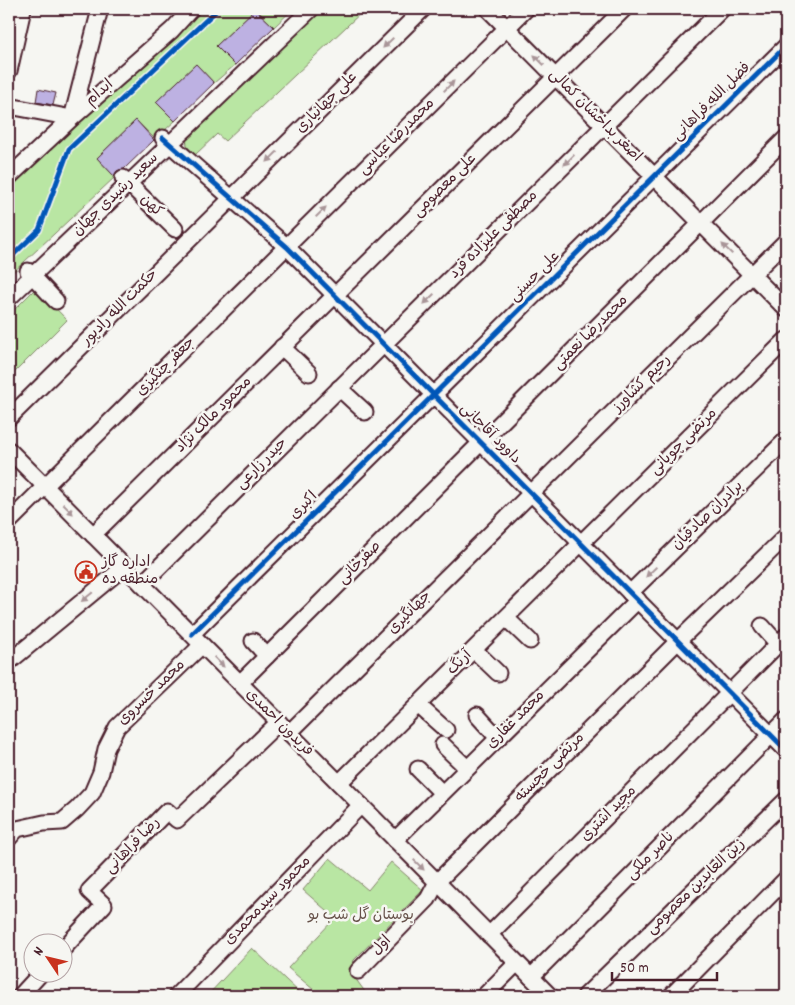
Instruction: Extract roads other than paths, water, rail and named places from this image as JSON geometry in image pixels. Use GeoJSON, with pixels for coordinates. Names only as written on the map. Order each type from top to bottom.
{"type":"FeatureCollection","features":[{"type":"Feature","properties":{"kind":"street"},"geometry":{"type":"LineString","coordinates":[[9,71],[23,9]]}},
{"type":"Feature","properties":{"kind":"street"},"geometry":{"type":"LineString","coordinates":[[9,106],[72,118],[100,9]]}},
{"type":"Feature","properties":{"kind":"street"},"geometry":{"type":"LineString","coordinates":[[172,30],[177,9]]}},
{"type":"Feature","properties":{"kind":"street","name":"ابدام"},"geometry":{"type":"LineString","coordinates":[[9,177],[72,118],[172,30],[191,9]]}},
{"type":"Feature","properties":{"kind":"street","name":"سعید رشیدی جهان"},"geometry":{"type":"LineString","coordinates":[[167,141],[298,9]]}},
{"type":"Feature","properties":{"kind":"street","name":"سعید رشیدی جهان"},"geometry":{"type":"LineString","coordinates":[[9,298],[30,273],[125,180],[311,9]]}},
{"type":"Feature","properties":{"kind":"street","name":"علی جهانیاری"},"geometry":{"type":"LineString","coordinates":[[231,198],[423,9]]}},
{"type":"Feature","properties":{"kind":"street","name":"اصغر بداخشان کمالی"},"geometry":{"type":"LineString","coordinates":[[488,9],[786,309]]}},
{"type":"Feature","properties":{"kind":"street","name":"محمدرضا عباسی"},"geometry":{"type":"LineString","coordinates":[[287,247],[526,9]]}},
{"type":"Feature","properties":{"kind":"street","name":"علی معصومی"},"geometry":{"type":"LineString","coordinates":[[335,295],[624,9]]}},
{"type":"Feature","properties":{"kind":"street","name":"مصطفی علیزاده فرد"},"geometry":{"type":"LineString","coordinates":[[383,344],[722,9]]}},
{"type":"Feature","properties":{"kind":"street","name":"فضل الله فراهانی"},"geometry":{"type":"LineString","coordinates":[[655,176],[786,46]]}},
{"type":"Feature","properties":{"kind":"street","name":"محمدرضا نعمتی"},"geometry":{"type":"LineString","coordinates":[[481,442],[786,138]]}},
{"type":"Feature","properties":{"kind":"street","name":"داوود آقاجانی"},"geometry":{"type":"LineString","coordinates":[[167,141],[287,247],[786,750]]}},
{"type":"Feature","properties":{"kind":"street","name":"علی حسنی"},"geometry":{"type":"LineString","coordinates":[[434,395],[655,176]]}},
{"type":"Feature","properties":{"kind":"street","name":"کهن"},"geometry":{"type":"LineString","coordinates":[[125,180],[175,229]]}},
{"type":"Feature","properties":{"kind":"street","name":"حکمت الله رادپور"},"geometry":{"type":"LineString","coordinates":[[9,418],[231,198]]}},
{"type":"Feature","properties":{"kind":"street","name":"رحیم کشاورز"},"geometry":{"type":"LineString","coordinates":[[531,493],[786,240]]}},
{"type":"Feature","properties":{"kind":"street","name":"جعفر چنگیزی"},"geometry":{"type":"LineString","coordinates":[[9,522],[287,247]]}},
{"type":"Feature","properties":{"kind":"street"},"geometry":{"type":"LineString","coordinates":[[30,273],[56,301]]}},
{"type":"Feature","properties":{"kind":"street","name":"سعید رشیدی جهان"},"geometry":{"type":"LineString","coordinates":[[9,288],[30,273]]}},
{"type":"Feature","properties":{"kind":"street","name":"محمود مالک نژاد"},"geometry":{"type":"LineString","coordinates":[[93,535],[335,295]]}},
{"type":"Feature","properties":{"kind":"street","name":"مرتضی چوپانی"},"geometry":{"type":"LineString","coordinates":[[581,543],[786,340]]}},
{"type":"Feature","properties":{"kind":"street","name":"حیدر زارعی"},"geometry":{"type":"LineString","coordinates":[[142,584],[383,344]]}},
{"type":"Feature","properties":{"kind":"street"},"geometry":{"type":"LineString","coordinates":[[282,347],[309,374]]}},
{"type":"Feature","properties":{"kind":"street"},"geometry":{"type":"LineString","coordinates":[[339,388],[365,412]]}},
{"type":"Feature","properties":{"kind":"street","name":"اکبری"},"geometry":{"type":"LineString","coordinates":[[197,640],[434,395]]}},
{"type":"Feature","properties":{"kind":"street","name":"برادران صادقیان"},"geometry":{"type":"LineString","coordinates":[[634,597],[786,440]]}},
{"type":"Feature","properties":{"kind":"street","name":"صفرخانی"},"geometry":{"type":"LineString","coordinates":[[240,683],[481,442]]}},
{"type":"Feature","properties":{"kind":"street","name":"فریدون احمدی"},"geometry":{"type":"LineString","coordinates":[[9,450],[550,996]]}},
{"type":"Feature","properties":{"kind":"street","name":"جهانگیری"},"geometry":{"type":"LineString","coordinates":[[284,728],[531,493]]}},
{"type":"Feature","properties":{"kind":"street","name":"مرتضی خجسته"},"geometry":{"type":"LineString","coordinates":[[428,899],[437,882],[786,536]]}},
{"type":"Feature","properties":{"kind":"street","name":"آرنگ"},"geometry":{"type":"LineString","coordinates":[[339,783],[581,543]]}},
{"type":"Feature","properties":{"kind":"street"},"geometry":{"type":"LineString","coordinates":[[10,659],[124,566]]}},
{"type":"Feature","properties":{"kind":"street","name":"محمد غفاری"},"geometry":{"type":"LineString","coordinates":[[395,840],[498,738],[634,597]]}},
{"type":"Feature","properties":{"kind":"street"},"geometry":{"type":"LineString","coordinates":[[506,618],[530,642]]}},
{"type":"Feature","properties":{"kind":"street"},"geometry":{"type":"LineString","coordinates":[[762,626],[782,640]]}},
{"type":"Feature","properties":{"kind":"street","name":"محمد خسروی"},"geometry":{"type":"LineString","coordinates":[[9,838],[17,829],[44,823],[62,822],[77,809],[92,793],[106,749],[117,726],[197,640]]}},
{"type":"Feature","properties":{"kind":"street","name":"مجید اشتری"},"geometry":{"type":"LineString","coordinates":[[489,934],[782,640]]}},
{"type":"Feature","properties":{"kind":"street"},"geometry":{"type":"LineString","coordinates":[[252,641],[267,656]]}},
{"type":"Feature","properties":{"kind":"street"},"geometry":{"type":"LineString","coordinates":[[474,650],[498,673]]}},
{"type":"Feature","properties":{"kind":"street"},"geometry":{"type":"LineString","coordinates":[[418,705],[467,768]]}},
{"type":"Feature","properties":{"kind":"street"},"geometry":{"type":"LineString","coordinates":[[476,715],[498,738]]}},
{"type":"Feature","properties":{"kind":"street","name":"ناصر ملکی"},"geometry":{"type":"LineString","coordinates":[[531,977],[786,720]]}},
{"type":"Feature","properties":{"kind":"street","name":"رضا فراهانی"},"geometry":{"type":"LineString","coordinates":[[72,939],[104,905],[89,891],[167,810],[177,820],[284,728]]}},
{"type":"Feature","properties":{"kind":"street"},"geometry":{"type":"LineString","coordinates":[[418,770],[442,793]]}},
{"type":"Feature","properties":{"kind":"street","name":"زین العابدین معصومی"},"geometry":{"type":"LineString","coordinates":[[585,996],[786,800]]}},
{"type":"Feature","properties":{"kind":"street","name":"محمود سیدمحمدی"},"geometry":{"type":"LineString","coordinates":[[176,996],[361,805]]}},
{"type":"Feature","properties":{"kind":"street"},"geometry":{"type":"LineString","coordinates":[[672,996],[786,879]]}},
{"type":"Feature","properties":{"kind":"street","name":"اول"},"geometry":{"type":"LineString","coordinates":[[358,971],[428,899]]}},
{"type":"Feature","properties":{"kind":"street"},"geometry":{"type":"LineString","coordinates":[[484,996],[517,963]]}},
{"type":"Feature","properties":{"kind":"street"},"geometry":{"type":"LineString","coordinates":[[20,996],[33,982]]}},
{"type":"Feature","properties":{"kind":"place","name":"اداره گاز منطقه ده"},"geometry":{"type":"Point","coordinates":[86,572]}},
{"type":"Feature","properties":{"kind":"park label","name":"بوستان گل شب بو"},"geometry":{"type":"Point","coordinates":[361,916]}}]}
